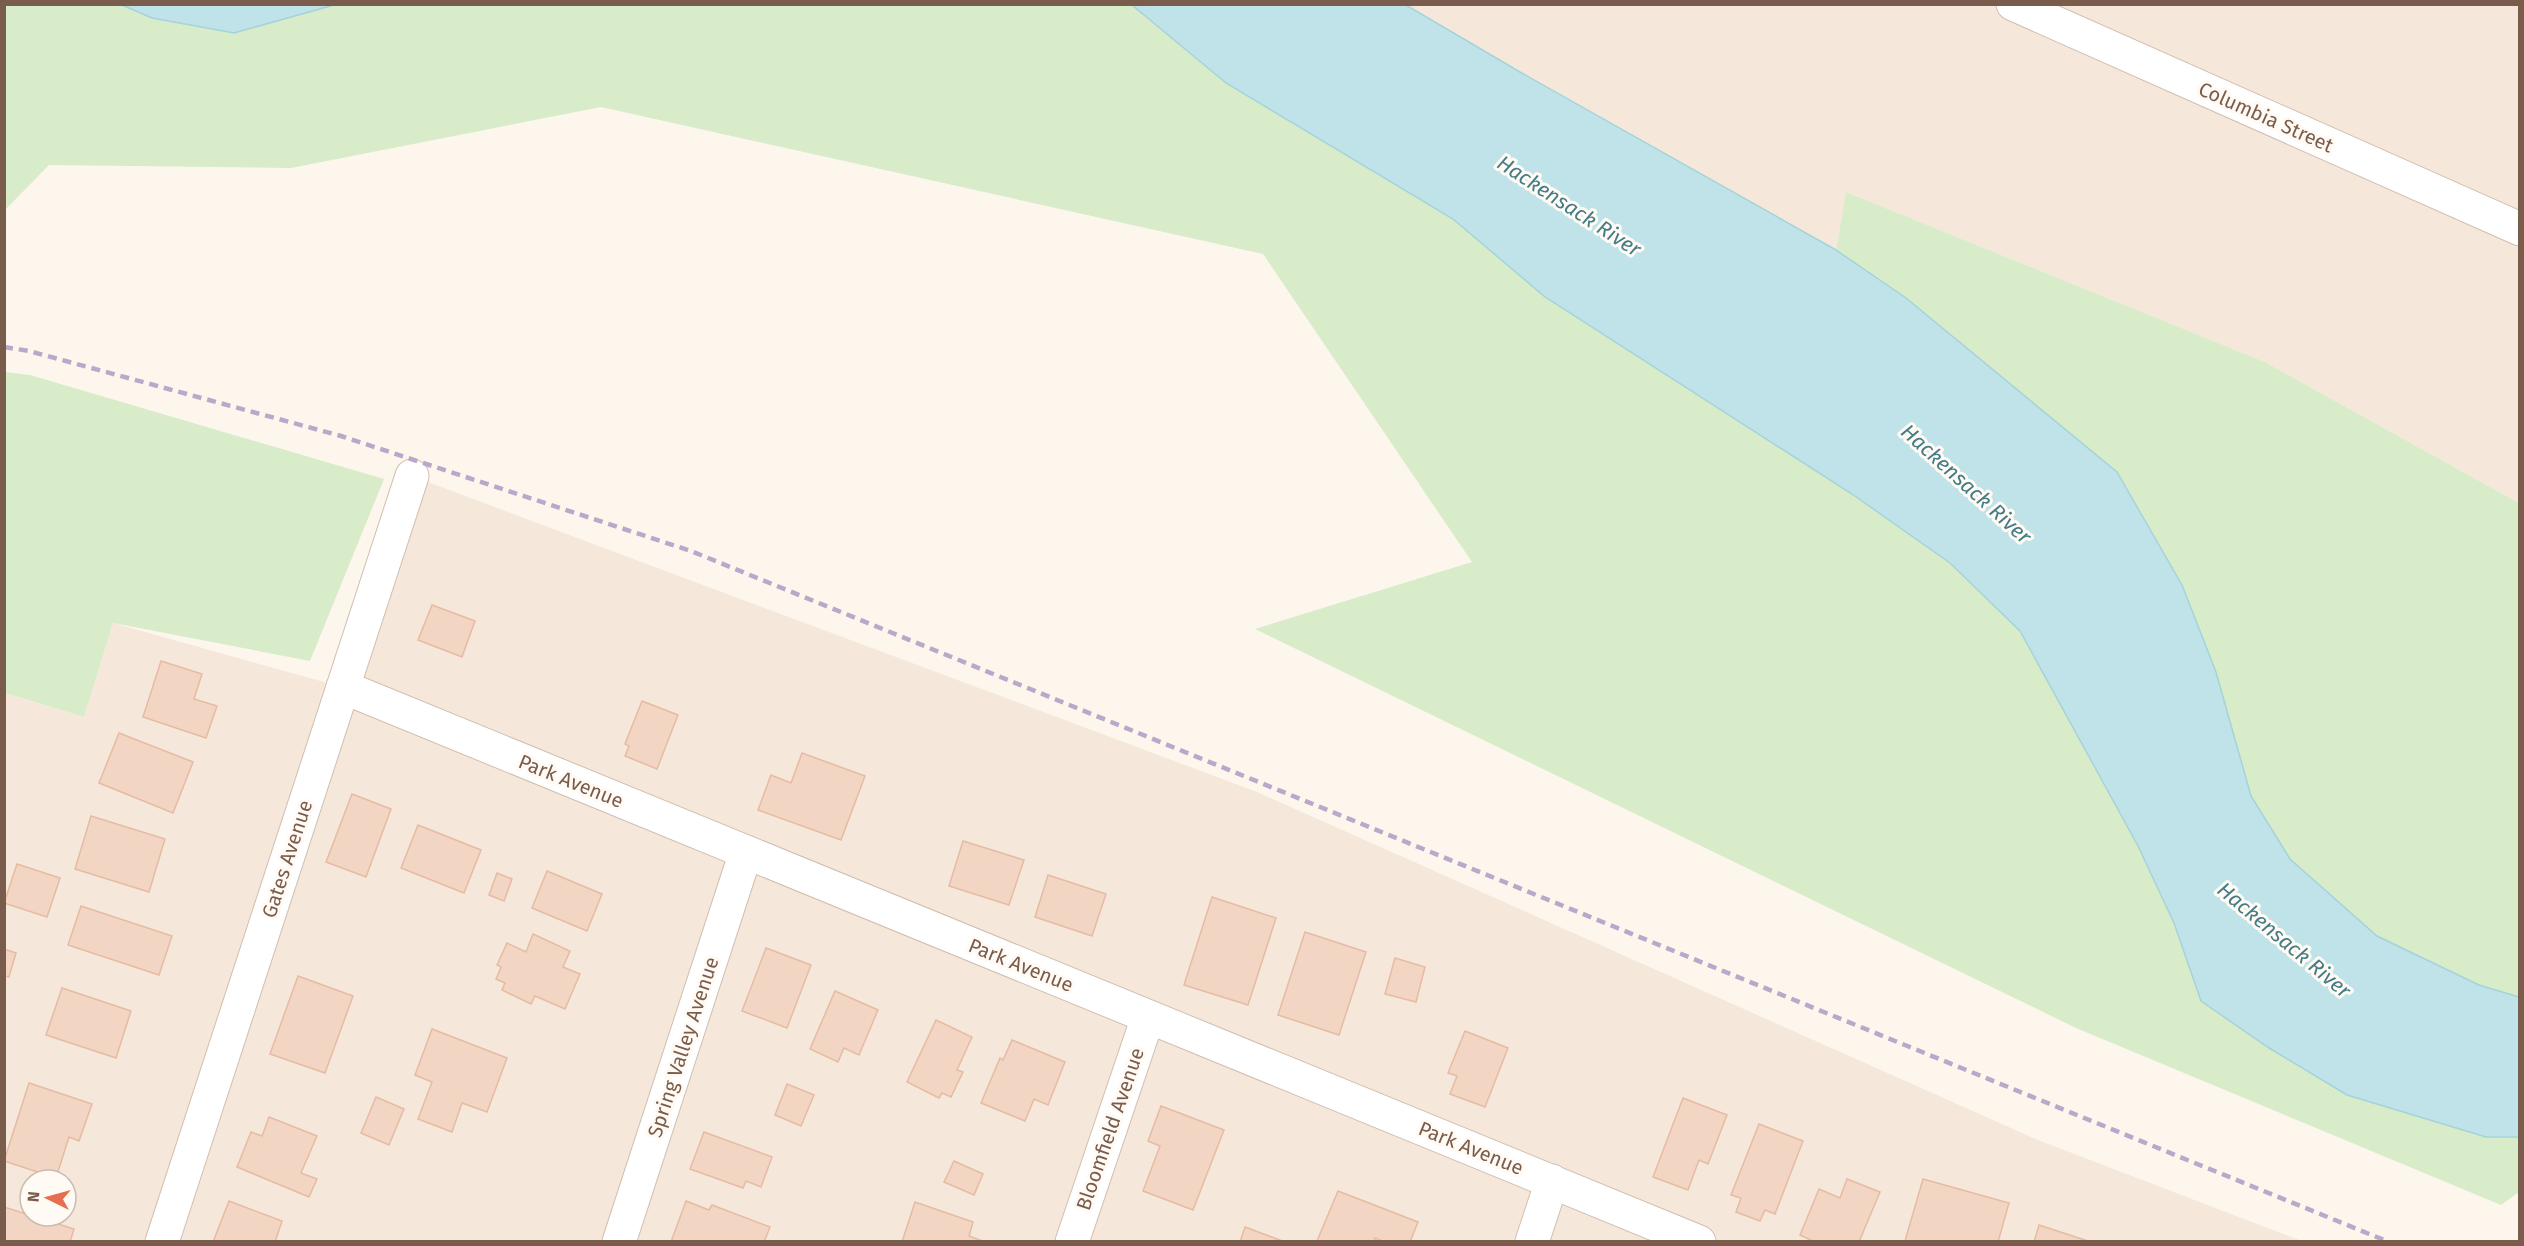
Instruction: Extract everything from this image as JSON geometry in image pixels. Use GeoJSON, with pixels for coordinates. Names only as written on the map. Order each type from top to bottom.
{"type":"FeatureCollection","features":[{"type":"Feature","properties":{"kind":"street","name":"Columbia Street"},"geometry":{"type":"LineString","coordinates":[[2013,4],[2520,228]]}},
{"type":"Feature","properties":{"kind":"street","name":"Gates Avenue"},"geometry":{"type":"LineString","coordinates":[[162,1242],[412,476]]}},
{"type":"Feature","properties":{"kind":"street","name":"Park Avenue"},"geometry":{"type":"LineString","coordinates":[[343,687],[1699,1242]]}},
{"type":"Feature","properties":{"kind":"street","name":"Spring Valley Avenue"},"geometry":{"type":"LineString","coordinates":[[620,1242],[746,852]]}},
{"type":"Feature","properties":{"kind":"street","name":"Bloomfield Avenue"},"geometry":{"type":"LineString","coordinates":[[1072,1242],[1148,1017]]}},
{"type":"Feature","properties":{"kind":"street"},"geometry":{"type":"LineString","coordinates":[[1532,1242],[1552,1181]]}},
{"type":"Feature","properties":{"kind":"shaded area"},"geometry":{"type":"Polygon","coordinates":[[[1406,5],[2519,5],[2519,503],[2265,362],[1846,192],[1836,250],[1406,5]]]}},
{"type":"Feature","properties":{"kind":"shaded area"},"geometry":{"type":"Polygon","coordinates":[[[412,476],[1257,792],[2038,1140],[2302,1241],[5,1241],[4,693],[84,717],[113,623],[342,687],[412,476]]]}},
{"type":"Feature","properties":{"kind":"green space"},"geometry":{"type":"Polygon","coordinates":[[[334,4],[1132,5],[1226,83],[1453,219],[1545,297],[1852,494],[1950,563],[2020,631],[2138,846],[2174,923],[2201,1001],[2269,1048],[2347,1095],[2486,1137],[2519,1137],[2519,1192],[2501,1205],[2076,1028],[1255,629],[1472,562],[1263,254],[601,107],[291,168],[49,165],[5,210],[5,5],[122,5],[152,18],[234,33],[334,4]]]}},
{"type":"Feature","properties":{"kind":"green space"},"geometry":{"type":"Polygon","coordinates":[[[1846,192],[2265,362],[2519,503],[2519,997],[2479,985],[2377,936],[2290,859],[2251,796],[2216,672],[2117,472],[1836,250],[1846,192]]]}},
{"type":"Feature","properties":{"kind":"green space"},"geometry":{"type":"Polygon","coordinates":[[[5,372],[30,375],[384,479],[310,661],[113,623],[84,717],[5,693],[5,372]]]}},
{"type":"Feature","properties":{"kind":"water"},"geometry":{"type":"Polygon","coordinates":[[[122,5],[334,5],[234,33],[152,18],[122,5]]]}},
{"type":"Feature","properties":{"kind":"water","name":"Hackensack River"},"geometry":{"type":"Polygon","coordinates":[[[1132,5],[1406,5],[1836,250],[1906,298],[2117,472],[2182,585],[2216,672],[2251,796],[2290,859],[2377,936],[2479,985],[2519,997],[2519,1137],[2486,1137],[2347,1095],[2269,1048],[2201,1001],[2174,923],[2138,846],[2020,631],[1950,563],[1852,494],[1545,297],[1453,219],[1226,83],[1132,5]]]}},
{"type":"Feature","properties":{"kind":"building"},"geometry":{"type":"Polygon","coordinates":[[[432,605],[475,621],[462,657],[418,640],[432,605]]]}},
{"type":"Feature","properties":{"kind":"building"},"geometry":{"type":"Polygon","coordinates":[[[161,661],[202,674],[194,699],[217,706],[206,738],[143,717],[161,661]]]}},
{"type":"Feature","properties":{"kind":"building"},"geometry":{"type":"Polygon","coordinates":[[[642,701],[678,715],[657,769],[625,756],[629,746],[625,744],[642,701]]]}},
{"type":"Feature","properties":{"kind":"building"},"geometry":{"type":"Polygon","coordinates":[[[119,733],[193,762],[173,813],[99,783],[119,733]]]}},
{"type":"Feature","properties":{"kind":"building"},"geometry":{"type":"Polygon","coordinates":[[[802,753],[865,776],[841,840],[758,810],[771,775],[791,783],[802,753]]]}},
{"type":"Feature","properties":{"kind":"building"},"geometry":{"type":"Polygon","coordinates":[[[352,794],[391,809],[366,877],[326,862],[352,794]]]}},
{"type":"Feature","properties":{"kind":"building"},"geometry":{"type":"Polygon","coordinates":[[[91,816],[165,839],[149,892],[75,869],[91,816]]]}},
{"type":"Feature","properties":{"kind":"building"},"geometry":{"type":"Polygon","coordinates":[[[418,825],[481,850],[464,893],[401,868],[418,825]]]}},
{"type":"Feature","properties":{"kind":"building"},"geometry":{"type":"Polygon","coordinates":[[[963,841],[1024,860],[1009,905],[949,886],[963,841]]]}},
{"type":"Feature","properties":{"kind":"building"},"geometry":{"type":"Polygon","coordinates":[[[17,864],[60,878],[47,917],[4,903],[17,864]]]}},
{"type":"Feature","properties":{"kind":"building"},"geometry":{"type":"Polygon","coordinates":[[[547,871],[602,894],[587,931],[532,908],[547,871]]]}},
{"type":"Feature","properties":{"kind":"building"},"geometry":{"type":"Polygon","coordinates":[[[497,873],[512,879],[504,901],[489,895],[497,873]]]}},
{"type":"Feature","properties":{"kind":"building"},"geometry":{"type":"Polygon","coordinates":[[[1048,875],[1106,894],[1092,936],[1035,917],[1048,875]]]}},
{"type":"Feature","properties":{"kind":"building"},"geometry":{"type":"Polygon","coordinates":[[[1212,897],[1276,918],[1248,1005],[1184,985],[1212,897]]]}},
{"type":"Feature","properties":{"kind":"building"},"geometry":{"type":"Polygon","coordinates":[[[81,906],[172,936],[159,975],[68,945],[81,906]]]}},
{"type":"Feature","properties":{"kind":"building"},"geometry":{"type":"Polygon","coordinates":[[[1305,932],[1366,952],[1339,1035],[1278,1015],[1305,932]]]}},
{"type":"Feature","properties":{"kind":"building"},"geometry":{"type":"Polygon","coordinates":[[[533,934],[570,951],[563,967],[580,974],[565,1009],[535,996],[531,1004],[502,990],[505,983],[496,979],[501,967],[497,965],[507,943],[526,952],[533,934]]]}},
{"type":"Feature","properties":{"kind":"building"},"geometry":{"type":"Polygon","coordinates":[[[766,948],[811,965],[787,1028],[742,1011],[766,948]]]}},
{"type":"Feature","properties":{"kind":"building"},"geometry":{"type":"Polygon","coordinates":[[[4,949],[16,953],[9,977],[4,976],[4,949]]]}},
{"type":"Feature","properties":{"kind":"building"},"geometry":{"type":"Polygon","coordinates":[[[1395,958],[1425,967],[1416,1002],[1385,994],[1395,958]]]}},
{"type":"Feature","properties":{"kind":"building"},"geometry":{"type":"Polygon","coordinates":[[[298,976],[353,996],[325,1073],[270,1054],[298,976]]]}},
{"type":"Feature","properties":{"kind":"building"},"geometry":{"type":"Polygon","coordinates":[[[62,988],[131,1011],[116,1058],[46,1035],[62,988]]]}},
{"type":"Feature","properties":{"kind":"building"},"geometry":{"type":"Polygon","coordinates":[[[835,991],[878,1010],[859,1055],[844,1048],[838,1062],[810,1049],[835,991]]]}},
{"type":"Feature","properties":{"kind":"building"},"geometry":{"type":"Polygon","coordinates":[[[936,1020],[972,1037],[957,1070],[963,1072],[951,1097],[942,1093],[939,1098],[907,1082],[936,1020]]]}},
{"type":"Feature","properties":{"kind":"building"},"geometry":{"type":"Polygon","coordinates":[[[432,1029],[507,1058],[487,1112],[462,1103],[452,1132],[418,1119],[432,1082],[415,1075],[432,1029]]]}},
{"type":"Feature","properties":{"kind":"building"},"geometry":{"type":"Polygon","coordinates":[[[1465,1031],[1508,1048],[1485,1107],[1450,1094],[1457,1076],[1448,1073],[1465,1031]]]}},
{"type":"Feature","properties":{"kind":"building"},"geometry":{"type":"Polygon","coordinates":[[[1012,1040],[1065,1062],[1048,1105],[1034,1099],[1025,1121],[981,1103],[1000,1058],[1003,1060],[1012,1040]]]}},
{"type":"Feature","properties":{"kind":"building"},"geometry":{"type":"Polygon","coordinates":[[[29,1083],[92,1104],[79,1141],[69,1137],[59,1168],[25,1168],[4,1161],[29,1083]]]}},
{"type":"Feature","properties":{"kind":"building"},"geometry":{"type":"Polygon","coordinates":[[[787,1084],[814,1095],[801,1126],[775,1115],[787,1084]]]}},
{"type":"Feature","properties":{"kind":"building"},"geometry":{"type":"Polygon","coordinates":[[[376,1097],[404,1109],[389,1145],[361,1133],[376,1097]]]}},
{"type":"Feature","properties":{"kind":"building"},"geometry":{"type":"Polygon","coordinates":[[[1683,1098],[1727,1115],[1708,1164],[1699,1160],[1688,1190],[1653,1177],[1683,1098]]]}},
{"type":"Feature","properties":{"kind":"building"},"geometry":{"type":"Polygon","coordinates":[[[1161,1106],[1224,1130],[1193,1210],[1143,1191],[1160,1146],[1148,1141],[1161,1106]]]}},
{"type":"Feature","properties":{"kind":"building"},"geometry":{"type":"Polygon","coordinates":[[[269,1117],[317,1136],[301,1173],[317,1179],[309,1197],[237,1167],[251,1132],[262,1136],[269,1117]]]}},
{"type":"Feature","properties":{"kind":"building"},"geometry":{"type":"Polygon","coordinates":[[[1759,1124],[1803,1141],[1775,1214],[1765,1210],[1760,1221],[1736,1212],[1741,1198],[1731,1195],[1759,1124]]]}},
{"type":"Feature","properties":{"kind":"building"},"geometry":{"type":"Polygon","coordinates":[[[704,1132],[772,1157],[761,1187],[746,1181],[743,1188],[690,1169],[704,1132]]]}},
{"type":"Feature","properties":{"kind":"building"},"geometry":{"type":"Polygon","coordinates":[[[954,1161],[983,1174],[974,1195],[944,1182],[954,1161]]]}},
{"type":"Feature","properties":{"kind":"building"},"geometry":{"type":"Polygon","coordinates":[[[1847,1179],[1880,1192],[1859,1242],[1815,1242],[1800,1235],[1819,1189],[1840,1198],[1847,1179]]]}},
{"type":"Feature","properties":{"kind":"building"},"geometry":{"type":"Polygon","coordinates":[[[1923,1179],[2009,1203],[1998,1242],[1905,1241],[1923,1179]]]}},
{"type":"Feature","properties":{"kind":"building"},"geometry":{"type":"Polygon","coordinates":[[[1338,1191],[1418,1222],[1410,1242],[1385,1242],[1375,1238],[1374,1242],[1317,1241],[1338,1191]]]}},
{"type":"Feature","properties":{"kind":"building"},"geometry":{"type":"Polygon","coordinates":[[[229,1201],[282,1221],[275,1242],[213,1242],[229,1201]]]}},
{"type":"Feature","properties":{"kind":"building"},"geometry":{"type":"Polygon","coordinates":[[[686,1201],[709,1210],[712,1205],[770,1227],[764,1242],[671,1242],[686,1201]]]}},
{"type":"Feature","properties":{"kind":"building"},"geometry":{"type":"Polygon","coordinates":[[[915,1202],[973,1222],[969,1236],[985,1242],[902,1242],[915,1202]]]}},
{"type":"Feature","properties":{"kind":"building"},"geometry":{"type":"Polygon","coordinates":[[[4,1207],[18,1211],[18,1228],[74,1229],[70,1242],[4,1242],[4,1207]]]}},
{"type":"Feature","properties":{"kind":"building"},"geometry":{"type":"Polygon","coordinates":[[[2039,1225],[2091,1242],[2034,1242],[2039,1225]]]}},
{"type":"Feature","properties":{"kind":"building"},"geometry":{"type":"Polygon","coordinates":[[[1245,1227],[1285,1242],[1240,1242],[1245,1227]]]}},
{"type":"Feature","properties":{"kind":"railway"},"geometry":{"type":"LineString","coordinates":[[4,347],[29,351],[341,436],[691,551],[2389,1242]]}}]}
